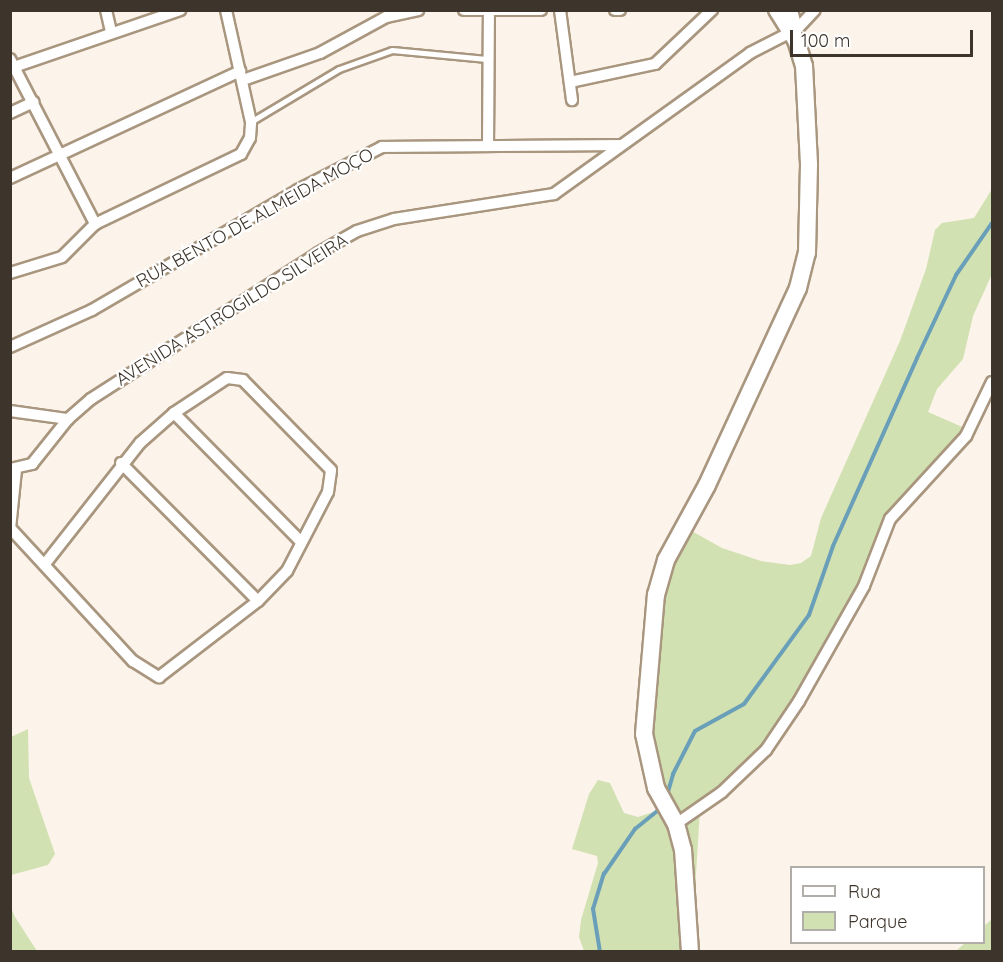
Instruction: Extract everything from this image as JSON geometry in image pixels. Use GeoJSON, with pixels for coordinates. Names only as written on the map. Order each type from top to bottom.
{"type":"FeatureCollection","features":[{"type":"Feature","properties":{"kind":"street"},"geometry":{"type":"LineString","coordinates":[[106,10],[111,32]]}},
{"type":"Feature","properties":{"kind":"street"},"geometry":{"type":"LineString","coordinates":[[95,224],[34,102],[12,65],[180,10]]}},
{"type":"Feature","properties":{"kind":"street"},"geometry":{"type":"LineString","coordinates":[[10,273],[62,257],[95,224],[241,154],[250,138],[250,122],[242,76],[226,10]]}},
{"type":"Feature","properties":{"kind":"street"},"geometry":{"type":"LineString","coordinates":[[10,178],[60,154],[242,76],[320,53],[386,17],[418,10]]}},
{"type":"Feature","properties":{"kind":"street"},"geometry":{"type":"LineString","coordinates":[[464,10],[541,10]]}},
{"type":"Feature","properties":{"kind":"street"},"geometry":{"type":"LineString","coordinates":[[560,10],[572,100]]}},
{"type":"Feature","properties":{"kind":"street"},"geometry":{"type":"LineString","coordinates":[[570,82],[655,64],[712,10]]}},
{"type":"Feature","properties":{"kind":"street"},"geometry":{"type":"LineString","coordinates":[[777,10],[794,30]]}},
{"type":"Feature","properties":{"kind":"street"},"geometry":{"type":"LineString","coordinates":[[690,951],[685,862],[676,824],[656,788],[644,734],[656,595],[661,572],[707,485],[803,271],[810,217],[807,114],[804,66],[794,30],[792,10]]}},
{"type":"Feature","properties":{"kind":"street","name":"AVENIDA ASTROGILDO SILVEIRA"},"geometry":{"type":"LineString","coordinates":[[13,470],[32,464],[68,419],[150,359],[357,231],[394,219],[549,197],[750,53],[794,30],[815,10]]}},
{"type":"Feature","properties":{"kind":"street"},"geometry":{"type":"LineString","coordinates":[[488,146],[489,11]]}},
{"type":"Feature","properties":{"kind":"street"},"geometry":{"type":"LineString","coordinates":[[10,113],[34,102]]}},
{"type":"Feature","properties":{"kind":"street","name":"RUA BENTO DE ALMEIDA MOÇO"},"geometry":{"type":"LineString","coordinates":[[10,347],[92,310],[366,154],[400,145],[620,145]]}},
{"type":"Feature","properties":{"kind":"street"},"geometry":{"type":"LineString","coordinates":[[13,470],[11,529],[44,565],[133,662],[153,676],[165,675],[258,601],[287,572],[328,492],[331,470],[243,380],[232,377],[220,382],[174,413],[121,463],[44,565]]}},
{"type":"Feature","properties":{"kind":"street"},"geometry":{"type":"LineString","coordinates":[[676,824],[722,792],[766,750],[799,700],[864,586],[890,519],[966,436],[993,382]]}},
{"type":"Feature","properties":{"kind":"street"},"geometry":{"type":"LineString","coordinates":[[10,411],[68,419]]}},
{"type":"Feature","properties":{"kind":"street"},"geometry":{"type":"LineString","coordinates":[[174,413],[301,542]]}},
{"type":"Feature","properties":{"kind":"street"},"geometry":{"type":"LineString","coordinates":[[121,463],[258,601]]}},
{"type":"Feature","properties":{"kind":"lane"},"geometry":{"type":"LineString","coordinates":[[250,122],[339,69],[392,50],[488,59]]}},
{"type":"Feature","properties":{"kind":"green space"},"geometry":{"type":"Polygon","coordinates":[[[992,189],[992,274],[973,316],[963,359],[937,389],[928,412],[976,433],[886,527],[856,592],[795,705],[742,775],[700,809],[694,907],[699,951],[584,951],[579,937],[581,920],[598,863],[597,856],[572,849],[589,794],[598,780],[610,783],[624,813],[638,817],[666,808],[648,769],[658,592],[688,529],[722,548],[761,561],[790,565],[801,563],[811,556],[821,518],[900,341],[926,269],[935,230],[942,223],[974,218],[992,189]]]}},
{"type":"Feature","properties":{"kind":"green space"},"geometry":{"type":"Polygon","coordinates":[[[28,729],[29,778],[55,854],[48,865],[11,875],[11,737],[28,729]]]}},
{"type":"Feature","properties":{"kind":"green space"},"geometry":{"type":"Polygon","coordinates":[[[10,906],[15,917],[37,951],[11,951],[10,906]]]}},
{"type":"Feature","properties":{"kind":"green space"},"geometry":{"type":"Polygon","coordinates":[[[992,919],[992,951],[956,951],[964,944],[985,944],[985,925],[992,919]]]}},
{"type":"Feature","properties":{"kind":"waterway"},"geometry":{"type":"LineString","coordinates":[[668,792],[673,774],[695,731],[744,704],[809,615],[833,546],[917,358],[956,275],[992,223]]}},
{"type":"Feature","properties":{"kind":"waterway"},"geometry":{"type":"LineString","coordinates":[[600,952],[593,909],[604,874],[635,829],[661,808]]}}]}
